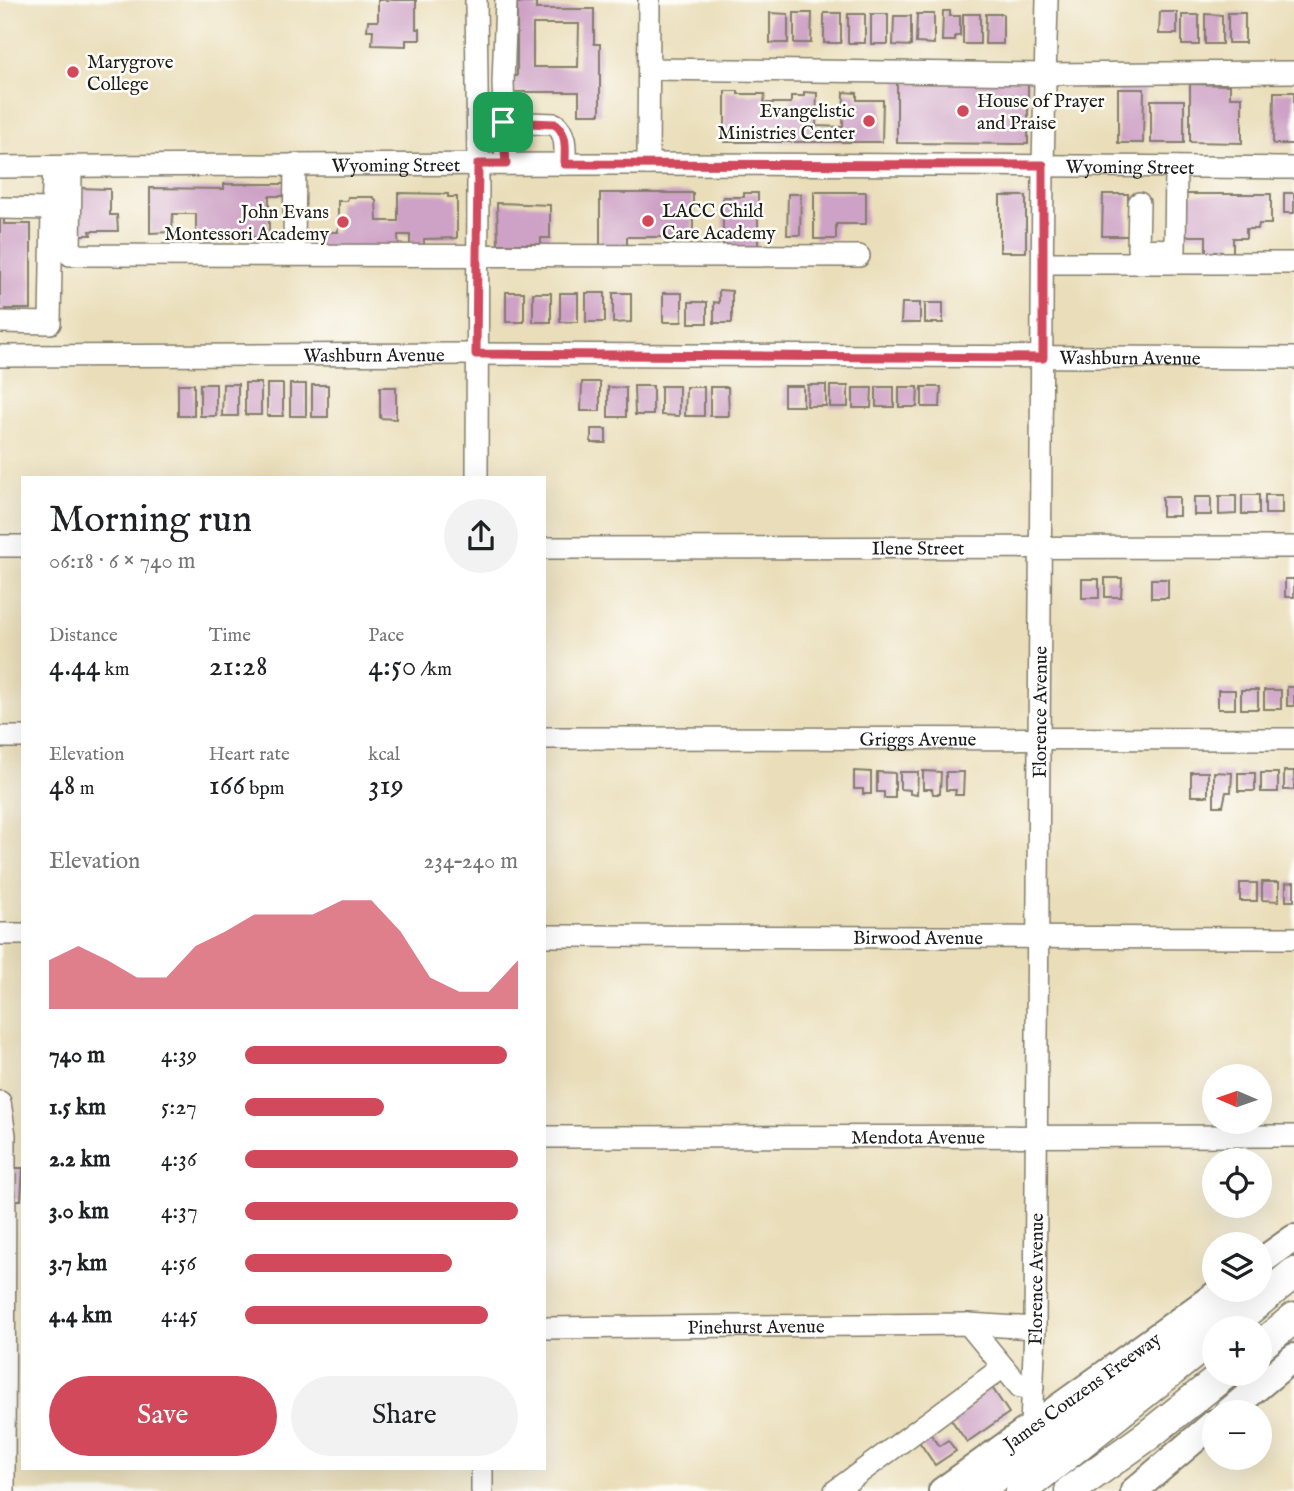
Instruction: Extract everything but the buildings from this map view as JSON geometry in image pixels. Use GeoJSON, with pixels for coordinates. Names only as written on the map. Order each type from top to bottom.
{"type":"FeatureCollection","features":[{"type":"Feature","properties":{"kind":"highway"},"geometry":{"type":"LineString","coordinates":[[1272,1280],[1294,1272]]}},
{"type":"Feature","properties":{"kind":"highway"},"geometry":{"type":"LineString","coordinates":[[1240,1316],[1294,1272]]}},
{"type":"Feature","properties":{"kind":"highway"},"geometry":{"type":"LineString","coordinates":[[977,1491],[1234,1302]]}},
{"type":"Feature","properties":{"kind":"highway"},"geometry":{"type":"LineString","coordinates":[[1272,1336],[1294,1318]]}},
{"type":"Feature","properties":{"kind":"highway"},"geometry":{"type":"LineString","coordinates":[[1021,1491],[1202,1347]]}},
{"type":"Feature","properties":{"kind":"highway"},"geometry":{"type":"LineString","coordinates":[[1070,1491],[1147,1436],[1210,1386]]}},
{"type":"Feature","properties":{"kind":"highway"},"geometry":{"type":"LineString","coordinates":[[1097,1491],[1147,1436]]}},
{"type":"Feature","properties":{"kind":"main road"},"geometry":{"type":"LineString","coordinates":[[1272,1254],[1294,1238]]}},
{"type":"Feature","properties":{"kind":"main road","name":"James Couzens Freeway"},"geometry":{"type":"LineString","coordinates":[[942,1491],[1205,1302]]}},
{"type":"Feature","properties":{"kind":"main road"},"geometry":{"type":"LineString","coordinates":[[1242,1400],[1294,1357]]}},
{"type":"Feature","properties":{"kind":"main road"},"geometry":{"type":"LineString","coordinates":[[1134,1491],[1202,1433]]}},
{"type":"Feature","properties":{"kind":"street"},"geometry":{"type":"LineString","coordinates":[[476,0],[477,476]]}},
{"type":"Feature","properties":{"kind":"street"},"geometry":{"type":"LineString","coordinates":[[506,0],[503,122],[506,164]]}},
{"type":"Feature","properties":{"kind":"street"},"geometry":{"type":"LineString","coordinates":[[648,164],[649,0]]}},
{"type":"Feature","properties":{"kind":"street","name":"Florence Avenue"},"geometry":{"type":"LineString","coordinates":[[1031,1426],[1035,1328],[1043,165],[1047,0]]}},
{"type":"Feature","properties":{"kind":"street"},"geometry":{"type":"LineString","coordinates":[[649,69],[1046,74],[1294,72]]}},
{"type":"Feature","properties":{"kind":"street"},"geometry":{"type":"LineString","coordinates":[[503,122],[555,124],[565,140],[565,164]]}},
{"type":"Feature","properties":{"kind":"street"},"geometry":{"type":"LineString","coordinates":[[294,245],[295,164]]}},
{"type":"Feature","properties":{"kind":"street","name":"Wyoming Street"},"geometry":{"type":"LineString","coordinates":[[0,167],[648,164],[1294,168]]}},
{"type":"Feature","properties":{"kind":"street"},"geometry":{"type":"LineString","coordinates":[[62,167],[70,256],[859,256]]}},
{"type":"Feature","properties":{"kind":"street"},"geometry":{"type":"LineString","coordinates":[[3,318],[27,323],[50,323],[52,209],[62,167]]}},
{"type":"Feature","properties":{"kind":"street"},"geometry":{"type":"LineString","coordinates":[[1139,203],[1138,249],[1175,250],[1176,167]]}},
{"type":"Feature","properties":{"kind":"street"},"geometry":{"type":"LineString","coordinates":[[0,208],[52,209]]}},
{"type":"Feature","properties":{"kind":"street"},"geometry":{"type":"LineString","coordinates":[[1043,263],[1294,263]]}},
{"type":"Feature","properties":{"kind":"street","name":"Washburn Avenue"},"geometry":{"type":"LineString","coordinates":[[0,356],[476,354],[1294,358]]}},
{"type":"Feature","properties":{"kind":"street"},"geometry":{"type":"LineString","coordinates":[[0,546],[21,546]]}},
{"type":"Feature","properties":{"kind":"street","name":"Ilene Street"},"geometry":{"type":"LineString","coordinates":[[546,548],[1294,547]]}},
{"type":"Feature","properties":{"kind":"street"},"geometry":{"type":"LineString","coordinates":[[0,737],[21,737]]}},
{"type":"Feature","properties":{"kind":"street","name":"Griggs Avenue"},"geometry":{"type":"LineString","coordinates":[[546,738],[1294,740]]}},
{"type":"Feature","properties":{"kind":"street"},"geometry":{"type":"LineString","coordinates":[[0,934],[21,934]]}},
{"type":"Feature","properties":{"kind":"street","name":"Birwood Avenue"},"geometry":{"type":"LineString","coordinates":[[546,936],[1294,938]]}},
{"type":"Feature","properties":{"kind":"street"},"geometry":{"type":"LineString","coordinates":[[0,1102],[9,1135],[9,1329],[4,1491]]}},
{"type":"Feature","properties":{"kind":"street","name":"Mendota Avenue"},"geometry":{"type":"LineString","coordinates":[[546,1137],[1294,1136]]}},
{"type":"Feature","properties":{"kind":"street"},"geometry":{"type":"LineString","coordinates":[[968,1324],[1020,1387],[1033,1387]]}},
{"type":"Feature","properties":{"kind":"street","name":"Pinehurst Avenue"},"geometry":{"type":"LineString","coordinates":[[546,1328],[968,1324],[1035,1328]]}},
{"type":"Feature","properties":{"kind":"street"},"geometry":{"type":"LineString","coordinates":[[835,1491],[1003,1367]]}},
{"type":"Feature","properties":{"kind":"street"},"geometry":{"type":"LineString","coordinates":[[482,1470],[482,1491]]}},
{"type":"Feature","properties":{"kind":"place","name":"Marygrove College"},"geometry":{"type":"Point","coordinates":[73,72]}},
{"type":"Feature","properties":{"kind":"place","name":"House of Prayer and Praise"},"geometry":{"type":"Point","coordinates":[963,111]}},
{"type":"Feature","properties":{"kind":"place","name":"Evangelistic Ministries Center"},"geometry":{"type":"Point","coordinates":[869,121]}},
{"type":"Feature","properties":{"kind":"place","name":"LACC Child Care Academy"},"geometry":{"type":"Point","coordinates":[648,221]}},
{"type":"Feature","properties":{"kind":"place","name":"John Evans Montessori Academy"},"geometry":{"type":"Point","coordinates":[343,222]}},
{"type":"Feature","properties":{"kind":"route"},"geometry":{"type":"LineString","coordinates":[[503,122],[555,124],[565,140],[565,164],[1043,165],[1043,358],[476,354],[478,164],[506,164],[503,122]]}}]}
